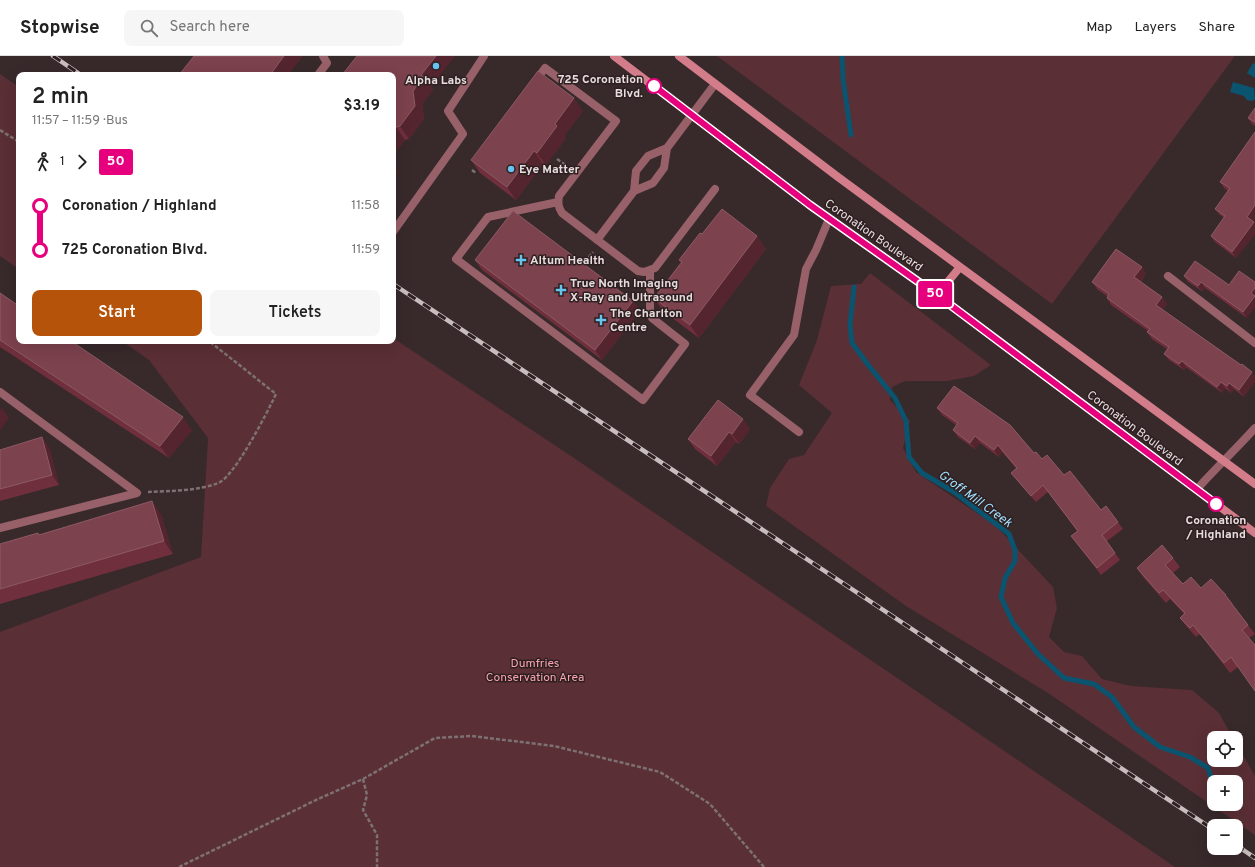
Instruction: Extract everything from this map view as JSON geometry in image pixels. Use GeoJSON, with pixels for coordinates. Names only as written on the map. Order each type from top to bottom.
{"type":"FeatureCollection","features":[{"type":"Feature","properties":{"kind":"main road","name":"Coronation Boulevard"},"geometry":{"type":"LineString","coordinates":[[614,56],[829,219],[937,295],[1255,534]]}},
{"type":"Feature","properties":{"kind":"main road","name":"Coronation Boulevard"},"geometry":{"type":"LineString","coordinates":[[679,56],[838,177],[1255,484]]}},
{"type":"Feature","properties":{"kind":"main road"},"geometry":{"type":"LineString","coordinates":[[937,295],[960,266]]}},
{"type":"Feature","properties":{"kind":"street"},"geometry":{"type":"LineString","coordinates":[[320,72],[327,63],[323,56]]}},
{"type":"Feature","properties":{"kind":"street"},"geometry":{"type":"LineString","coordinates":[[396,228],[462,134],[448,111],[484,56]]}},
{"type":"Feature","properties":{"kind":"street"},"geometry":{"type":"LineString","coordinates":[[531,87],[545,68],[616,122],[560,196],[558,202],[562,214],[638,271],[650,271],[655,268],[715,189]]}},
{"type":"Feature","properties":{"kind":"street"},"geometry":{"type":"LineString","coordinates":[[597,240],[634,191],[653,183],[664,168],[667,148],[716,84]]}},
{"type":"Feature","properties":{"kind":"street"},"geometry":{"type":"LineString","coordinates":[[634,191],[636,171],[639,167],[648,156],[667,148]]}},
{"type":"Feature","properties":{"kind":"street"},"geometry":{"type":"LineString","coordinates":[[558,202],[488,217],[456,259],[643,400],[685,344],[652,318],[650,314],[650,271]]}},
{"type":"Feature","properties":{"kind":"street"},"geometry":{"type":"LineString","coordinates":[[798,432],[750,395],[794,335],[806,269],[829,219]]}},
{"type":"Feature","properties":{"kind":"street"},"geometry":{"type":"LineString","coordinates":[[1168,276],[1255,343]]}},
{"type":"Feature","properties":{"kind":"street"},"geometry":{"type":"LineString","coordinates":[[0,392],[137,493]]}},
{"type":"Feature","properties":{"kind":"street"},"geometry":{"type":"LineString","coordinates":[[1197,489],[1223,460],[1238,448],[1255,428]]}},
{"type":"Feature","properties":{"kind":"street"},"geometry":{"type":"LineString","coordinates":[[0,528],[137,493]]}},
{"type":"Feature","properties":{"kind":"path"},"geometry":{"type":"LineString","coordinates":[[0,130],[16,140]]}},
{"type":"Feature","properties":{"kind":"path"},"geometry":{"type":"LineString","coordinates":[[557,159],[567,166]]}},
{"type":"Feature","properties":{"kind":"path"},"geometry":{"type":"LineString","coordinates":[[472,170],[476,173]]}},
{"type":"Feature","properties":{"kind":"path"},"geometry":{"type":"LineString","coordinates":[[585,262],[594,250]]}},
{"type":"Feature","properties":{"kind":"path"},"geometry":{"type":"LineString","coordinates":[[137,493],[198,488],[220,483],[234,468],[276,394],[213,344]]}},
{"type":"Feature","properties":{"kind":"path"},"geometry":{"type":"LineString","coordinates":[[179,867],[316,800],[363,779],[435,738],[472,736],[554,746],[660,772],[710,804],[764,867]]}},
{"type":"Feature","properties":{"kind":"path"},"geometry":{"type":"LineString","coordinates":[[363,779],[367,795],[363,810],[377,835],[377,867]]}},
{"type":"Feature","properties":{"kind":"green space"},"geometry":{"type":"Polygon","coordinates":[[[717,56],[1235,56],[1052,304],[717,56]]]}},
{"type":"Feature","properties":{"kind":"green space"},"geometry":{"type":"Polygon","coordinates":[[[0,74],[16,85],[16,267],[0,256],[0,74]]]}},
{"type":"Feature","properties":{"kind":"green space"},"geometry":{"type":"Polygon","coordinates":[[[870,273],[991,365],[974,376],[947,381],[905,381],[892,387],[890,400],[910,421],[903,448],[916,472],[996,526],[1053,587],[1057,608],[1049,637],[1064,652],[1082,656],[1102,679],[1131,686],[1192,690],[1219,713],[1229,731],[1207,731],[1207,767],[1243,767],[1243,755],[1255,776],[1255,835],[1243,827],[1243,819],[1232,819],[1220,811],[1243,811],[1243,775],[1207,775],[1207,802],[1048,693],[906,606],[766,506],[770,488],[789,459],[804,455],[832,413],[799,385],[817,340],[831,286],[861,284],[870,273]]]}},
{"type":"Feature","properties":{"kind":"green space","name":"Dumfries Conservation Area"},"geometry":{"type":"Polygon","coordinates":[[[396,340],[571,456],[1175,867],[0,867],[0,632],[201,557],[208,438],[149,360],[126,344],[396,344],[396,340]]]}},
{"type":"Feature","properties":{"kind":"water"},"geometry":{"type":"Polygon","coordinates":[[[1253,63],[1255,64],[1255,78],[1247,73],[1253,63]]]}},
{"type":"Feature","properties":{"kind":"water"},"geometry":{"type":"Polygon","coordinates":[[[1233,82],[1254,88],[1255,99],[1252,101],[1247,100],[1244,96],[1230,92],[1233,82]]]}},
{"type":"Feature","properties":{"kind":"building"},"geometry":{"type":"Polygon","coordinates":[[[194,56],[284,56],[272,72],[181,72],[194,56]]]}},
{"type":"Feature","properties":{"kind":"building"},"geometry":{"type":"Polygon","coordinates":[[[357,56],[436,56],[421,75],[424,77],[413,91],[415,106],[400,126],[396,127],[396,72],[344,72],[357,56]]]}},
{"type":"Feature","properties":{"kind":"building"},"geometry":{"type":"Polygon","coordinates":[[[538,71],[574,98],[555,124],[557,126],[537,153],[534,151],[507,187],[471,160],[538,71]]]}},
{"type":"Feature","properties":{"kind":"building"},"geometry":{"type":"Polygon","coordinates":[[[1255,108],[1255,122],[1248,118],[1255,108]]]}},
{"type":"Feature","properties":{"kind":"building"},"geometry":{"type":"Polygon","coordinates":[[[1255,132],[1255,205],[1247,217],[1254,222],[1232,252],[1211,236],[1225,216],[1215,209],[1230,188],[1220,182],[1255,132]]]}},
{"type":"Feature","properties":{"kind":"building"},"geometry":{"type":"Polygon","coordinates":[[[722,209],[757,236],[690,325],[654,298],[682,262],[679,260],[700,233],[702,234],[722,209]]]}},
{"type":"Feature","properties":{"kind":"building"},"geometry":{"type":"Polygon","coordinates":[[[513,211],[633,301],[595,350],[475,260],[513,211]]]}},
{"type":"Feature","properties":{"kind":"building"},"geometry":{"type":"Polygon","coordinates":[[[1116,249],[1142,267],[1134,277],[1162,297],[1156,305],[1252,372],[1239,390],[1229,383],[1227,386],[1221,382],[1217,387],[1182,361],[1179,364],[1164,354],[1169,347],[1147,332],[1150,329],[1107,298],[1109,294],[1092,282],[1116,249]]]}},
{"type":"Feature","properties":{"kind":"building"},"geometry":{"type":"Polygon","coordinates":[[[1195,261],[1229,285],[1239,271],[1255,282],[1255,288],[1251,293],[1255,296],[1243,312],[1201,282],[1198,286],[1184,276],[1195,261]]]}},
{"type":"Feature","properties":{"kind":"building"},"geometry":{"type":"Polygon","coordinates":[[[0,293],[16,304],[16,344],[75,344],[183,417],[160,446],[0,340],[0,293]]]}},
{"type":"Feature","properties":{"kind":"building"},"geometry":{"type":"Polygon","coordinates":[[[954,386],[1010,425],[1034,453],[1036,452],[1042,459],[1047,455],[1064,475],[1070,471],[1101,510],[1106,506],[1118,522],[1102,535],[1115,553],[1097,568],[1071,536],[1078,531],[1043,485],[1031,496],[1011,473],[1017,468],[998,445],[994,450],[975,436],[970,443],[953,430],[958,423],[937,408],[954,386]]]}},
{"type":"Feature","properties":{"kind":"building"},"geometry":{"type":"Polygon","coordinates":[[[718,400],[743,419],[732,434],[729,432],[711,456],[688,439],[718,400]]]}},
{"type":"Feature","properties":{"kind":"building"},"geometry":{"type":"Polygon","coordinates":[[[42,437],[52,475],[0,489],[0,450],[42,437]]]}},
{"type":"Feature","properties":{"kind":"building"},"geometry":{"type":"Polygon","coordinates":[[[152,501],[164,541],[0,589],[0,544],[38,533],[39,535],[152,501]]]}},
{"type":"Feature","properties":{"kind":"building"},"geometry":{"type":"Polygon","coordinates":[[[1162,545],[1173,558],[1165,565],[1183,584],[1191,577],[1201,588],[1211,579],[1226,595],[1248,625],[1242,630],[1255,645],[1255,691],[1231,657],[1224,663],[1193,625],[1190,628],[1180,618],[1185,613],[1163,590],[1159,593],[1137,568],[1162,545]]]}},
{"type":"Feature","properties":{"kind":"waterway","name":"Groff Mill Creek"},"geometry":{"type":"LineString","coordinates":[[842,56],[843,79],[851,135]]}},
{"type":"Feature","properties":{"kind":"waterway","name":"Groff Mill Creek"},"geometry":{"type":"LineString","coordinates":[[854,287],[850,325],[852,343],[895,398],[906,421],[909,457],[922,473],[954,492],[1009,534],[1015,550],[1015,561],[1005,578],[1001,597],[1013,623],[1038,654],[1064,678],[1094,684],[1112,697],[1134,727],[1160,747],[1190,757],[1208,768],[1210,775]]}},
{"type":"Feature","properties":{"kind":"railway"},"geometry":{"type":"LineString","coordinates":[[53,56],[77,72]]}},
{"type":"Feature","properties":{"kind":"railway"},"geometry":{"type":"LineString","coordinates":[[396,286],[1207,825]]}},
{"type":"Feature","properties":{"kind":"railway"},"geometry":{"type":"LineString","coordinates":[[1243,850],[1255,858]]}},
{"type":"Feature","properties":{"kind":"bus line","name":"50"},"geometry":{"type":"LineString","coordinates":[[654,86],[810,205],[937,295],[1216,504]]}},
{"type":"Feature","properties":{"kind":"place","name":"Alpha Labs"},"geometry":{"type":"Point","coordinates":[436,66]}},
{"type":"Feature","properties":{"kind":"place","name":"725 Coronation Blvd."},"geometry":{"type":"Point","coordinates":[654,86]}},
{"type":"Feature","properties":{"kind":"place","name":"Eye Matter"},"geometry":{"type":"Point","coordinates":[511,169]}},
{"type":"Feature","properties":{"kind":"place","name":"Altum Health"},"geometry":{"type":"Point","coordinates":[521,260]}},
{"type":"Feature","properties":{"kind":"place","name":"True North Imaging X-Ray and Ultrasound"},"geometry":{"type":"Point","coordinates":[561,290]}},
{"type":"Feature","properties":{"kind":"place","name":"The Charlton Centre"},"geometry":{"type":"Point","coordinates":[601,320]}},
{"type":"Feature","properties":{"kind":"place","name":"Coronation / Highland"},"geometry":{"type":"Point","coordinates":[1216,504]}}]}
